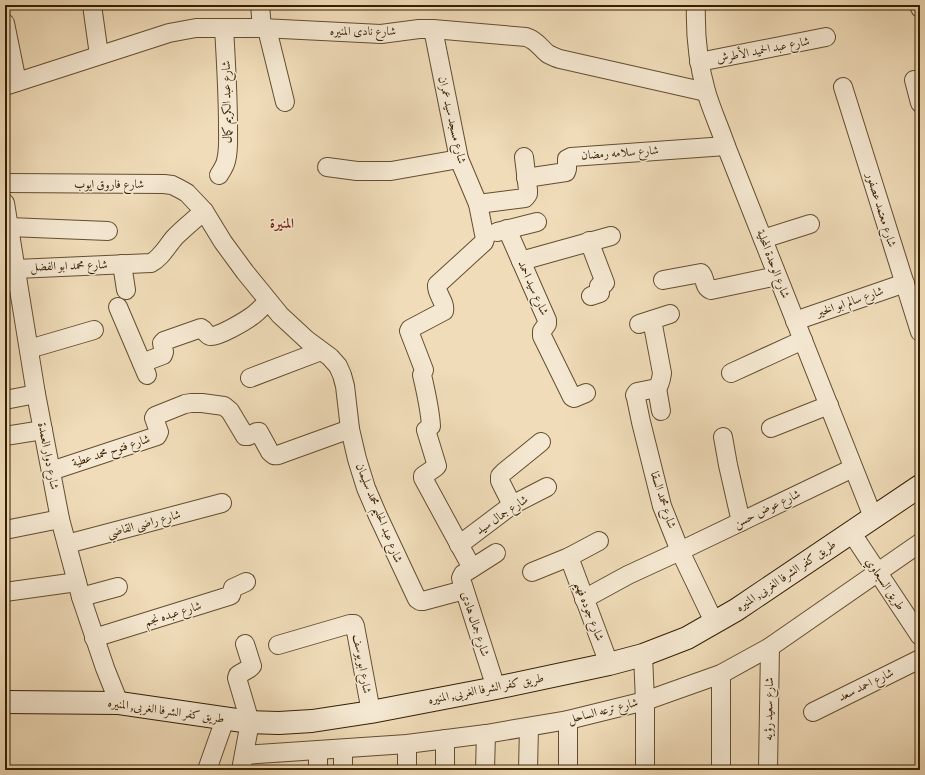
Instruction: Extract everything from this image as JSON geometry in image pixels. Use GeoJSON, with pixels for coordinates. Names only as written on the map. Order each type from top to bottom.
{"type":"FeatureCollection","features":[{"type":"Feature","properties":{"kind":"street"},"geometry":{"type":"LineString","coordinates":[[92,5],[99,55]]}},
{"type":"Feature","properties":{"kind":"street"},"geometry":{"type":"LineString","coordinates":[[260,5],[264,28],[285,102]]}},
{"type":"Feature","properties":{"kind":"street","name":"شارع الوحدة المحلية"},"geometry":{"type":"LineString","coordinates":[[696,5],[696,42],[706,92],[777,276],[873,517]]}},
{"type":"Feature","properties":{"kind":"street"},"geometry":{"type":"LineString","coordinates":[[5,24],[11,84]]}},
{"type":"Feature","properties":{"kind":"street","name":"شارع نادى المنيره"},"geometry":{"type":"LineString","coordinates":[[11,84],[169,33],[196,28],[264,28],[381,34],[419,29],[433,29],[526,37],[537,42],[553,57],[706,92]]}},
{"type":"Feature","properties":{"kind":"street","name":"شارع عبد الكريم كمال"},"geometry":{"type":"LineString","coordinates":[[219,175],[224,168],[227,153],[228,111],[224,28]]}},
{"type":"Feature","properties":{"kind":"street","name":"شارع مسجد سيد عمران"},"geometry":{"type":"LineString","coordinates":[[433,29],[459,159],[478,204],[485,236]]}},
{"type":"Feature","properties":{"kind":"street","name":"شارع عبد الحميد الأطرش"},"geometry":{"type":"LineString","coordinates":[[700,62],[826,37]]}},
{"type":"Feature","properties":{"kind":"street"},"geometry":{"type":"LineString","coordinates":[[914,80],[920,103]]}},
{"type":"Feature","properties":{"kind":"street","name":"شارع معتمد عصفور"},"geometry":{"type":"LineString","coordinates":[[843,87],[911,291],[920,332]]}},
{"type":"Feature","properties":{"kind":"street","name":"شارع سلامه رمضان"},"geometry":{"type":"LineString","coordinates":[[526,178],[566,172],[567,159],[570,157],[726,146]]}},
{"type":"Feature","properties":{"kind":"street"},"geometry":{"type":"LineString","coordinates":[[478,204],[525,198],[528,194],[524,157]]}},
{"type":"Feature","properties":{"kind":"street"},"geometry":{"type":"LineString","coordinates":[[327,168],[358,171],[391,171],[459,159]]}},
{"type":"Feature","properties":{"kind":"street","name":"شارع فاروق ايوب"},"geometry":{"type":"LineString","coordinates":[[5,183],[172,185],[187,193],[204,211]]}},
{"type":"Feature","properties":{"kind":"street","name":"شارع دوار العمدة"},"geometry":{"type":"LineString","coordinates":[[5,203],[16,269],[12,293],[29,349],[60,519],[94,638],[119,703]]}},
{"type":"Feature","properties":{"kind":"street","name":"شارع محمد ابو الفضل"},"geometry":{"type":"LineString","coordinates":[[16,269],[151,263],[155,261],[184,228],[204,211]]}},
{"type":"Feature","properties":{"kind":"street","name":"شارع عبد الحليم محمد سليمان"},"geometry":{"type":"LineString","coordinates":[[204,211],[223,242],[268,301],[293,328],[330,357],[338,366],[345,386],[350,429],[366,488],[417,599],[423,601],[464,590]]}},
{"type":"Feature","properties":{"kind":"street"},"geometry":{"type":"LineString","coordinates":[[472,568],[423,478],[423,476],[437,466],[426,430],[431,426],[429,404],[422,375],[424,370],[409,331],[410,329],[444,311],[437,291],[437,285],[484,242],[485,236],[537,222]]}},
{"type":"Feature","properties":{"kind":"street"},"geometry":{"type":"LineString","coordinates":[[763,239],[810,224]]}},
{"type":"Feature","properties":{"kind":"street"},"geometry":{"type":"LineString","coordinates":[[9,227],[108,231]]}},
{"type":"Feature","properties":{"kind":"street","name":"شارع سيد احمد"},"geometry":{"type":"LineString","coordinates":[[507,229],[547,320],[547,324],[542,331],[542,336],[572,397],[574,398],[586,393]]}},
{"type":"Feature","properties":{"kind":"street"},"geometry":{"type":"LineString","coordinates":[[521,261],[611,236]]}},
{"type":"Feature","properties":{"kind":"street"},"geometry":{"type":"LineString","coordinates":[[589,242],[604,283],[599,286],[600,293],[591,296]]}},
{"type":"Feature","properties":{"kind":"street"},"geometry":{"type":"LineString","coordinates":[[122,264],[126,290]]}},
{"type":"Feature","properties":{"kind":"street"},"geometry":{"type":"LineString","coordinates":[[663,280],[701,273],[703,275],[706,287],[711,290],[777,276]]}},
{"type":"Feature","properties":{"kind":"street","name":"شارع سالم ابو الخير"},"geometry":{"type":"LineString","coordinates":[[795,321],[911,291]]}},
{"type":"Feature","properties":{"kind":"street"},"geometry":{"type":"LineString","coordinates":[[118,307],[145,369],[164,354],[162,343],[164,341],[200,328],[203,329],[208,335],[214,336],[241,323],[253,315],[268,301]]}},
{"type":"Feature","properties":{"kind":"street"},"geometry":{"type":"LineString","coordinates":[[661,411],[657,388],[660,384],[662,374],[645,322],[670,314]]}},
{"type":"Feature","properties":{"kind":"street"},"geometry":{"type":"LineString","coordinates":[[29,349],[94,330]]}},
{"type":"Feature","properties":{"kind":"street"},"geometry":{"type":"LineString","coordinates":[[730,373],[803,340]]}},
{"type":"Feature","properties":{"kind":"street"},"geometry":{"type":"LineString","coordinates":[[250,378],[321,351]]}},
{"type":"Feature","properties":{"kind":"street","name":"شارع محمد السقا"},"geometry":{"type":"LineString","coordinates":[[657,388],[636,392],[640,422],[662,506],[680,551],[714,622]]}},
{"type":"Feature","properties":{"kind":"street"},"geometry":{"type":"LineString","coordinates":[[5,400],[36,394]]}},
{"type":"Feature","properties":{"kind":"street","name":"شارع فتوح محمد عطية"},"geometry":{"type":"LineString","coordinates":[[51,471],[157,436],[159,432],[154,418],[155,416],[190,403],[202,403],[226,407],[245,436],[259,432],[270,452],[275,456],[350,429]]}},
{"type":"Feature","properties":{"kind":"street"},"geometry":{"type":"LineString","coordinates":[[771,428],[829,405]]}},
{"type":"Feature","properties":{"kind":"street"},"geometry":{"type":"LineString","coordinates":[[5,436],[43,430]]}},
{"type":"Feature","properties":{"kind":"street"},"geometry":{"type":"LineString","coordinates":[[723,437],[740,522]]}},
{"type":"Feature","properties":{"kind":"street"},"geometry":{"type":"LineString","coordinates":[[512,505],[500,481],[500,476],[541,442]]}},
{"type":"Feature","properties":{"kind":"street","name":"شارع عوض حسن"},"geometry":{"type":"LineString","coordinates":[[584,600],[628,575],[853,468]]}},
{"type":"Feature","properties":{"kind":"street","name":"طريق كفر الشرفا الغربى, المنيره"},"geometry":{"type":"LineString","coordinates":[[5,702],[119,703],[250,722],[279,723],[312,721],[371,712],[496,688],[608,664],[643,655],[687,638],[736,610],[920,486]]}},
{"type":"Feature","properties":{"kind":"street","name":"شارع جمال سيد"},"geometry":{"type":"LineString","coordinates":[[459,545],[512,505],[547,487]]}},
{"type":"Feature","properties":{"kind":"street","name":"شارع راضى القاضي"},"geometry":{"type":"LineString","coordinates":[[67,544],[222,503]]}},
{"type":"Feature","properties":{"kind":"street"},"geometry":{"type":"LineString","coordinates":[[5,530],[60,519]]}},
{"type":"Feature","properties":{"kind":"street","name":"طريق السبعاوي"},"geometry":{"type":"LineString","coordinates":[[851,532],[920,636]]}},
{"type":"Feature","properties":{"kind":"street"},"geometry":{"type":"LineString","coordinates":[[532,572],[569,557],[599,541]]}},
{"type":"Feature","properties":{"kind":"street","name":"شارع ترعه الساحل"},"geometry":{"type":"LineString","coordinates":[[242,763],[318,751],[407,744],[486,734],[568,720],[645,701],[721,674],[770,647],[920,543]]}},
{"type":"Feature","properties":{"kind":"street","name":"شارع جمال هادى"},"geometry":{"type":"LineString","coordinates":[[496,553],[463,574],[461,578],[496,688]]}},
{"type":"Feature","properties":{"kind":"street","name":"شارع جوده فهيم"},"geometry":{"type":"LineString","coordinates":[[569,557],[608,664]]}},
{"type":"Feature","properties":{"kind":"street","name":"شارع عبده نجم"},"geometry":{"type":"LineString","coordinates":[[94,638],[232,595],[233,588],[246,582]]}},
{"type":"Feature","properties":{"kind":"street"},"geometry":{"type":"LineString","coordinates":[[5,592],[118,587]]}},
{"type":"Feature","properties":{"kind":"street","name":"شارع ابو يوسف"},"geometry":{"type":"LineString","coordinates":[[278,644],[354,624],[371,712]]}},
{"type":"Feature","properties":{"kind":"street"},"geometry":{"type":"LineString","coordinates":[[242,763],[250,722],[237,678],[238,674],[252,666],[245,644]]}},
{"type":"Feature","properties":{"kind":"street","name":"شارع سعيد رؤيه"},"geometry":{"type":"LineString","coordinates":[[768,770],[770,647]]}},
{"type":"Feature","properties":{"kind":"street"},"geometry":{"type":"LineString","coordinates":[[643,655],[646,770]]}},
{"type":"Feature","properties":{"kind":"street","name":"شارع احمد سعد"},"geometry":{"type":"LineString","coordinates":[[813,712],[920,659]]}},
{"type":"Feature","properties":{"kind":"street"},"geometry":{"type":"LineString","coordinates":[[721,674],[721,770]]}},
{"type":"Feature","properties":{"kind":"street"},"geometry":{"type":"LineString","coordinates":[[207,770],[225,719]]}},
{"type":"Feature","properties":{"kind":"street"},"geometry":{"type":"LineString","coordinates":[[568,720],[568,770]]}},
{"type":"Feature","properties":{"kind":"street"},"geometry":{"type":"LineString","coordinates":[[528,770],[529,727]]}},
{"type":"Feature","properties":{"kind":"street"},"geometry":{"type":"LineString","coordinates":[[485,770],[486,734]]}},
{"type":"Feature","properties":{"kind":"street"},"geometry":{"type":"LineString","coordinates":[[445,739],[445,770]]}},
{"type":"Feature","properties":{"kind":"street"},"geometry":{"type":"LineString","coordinates":[[407,744],[407,770]]}},
{"type":"Feature","properties":{"kind":"street"},"geometry":{"type":"LineString","coordinates":[[343,749],[343,770]]}},
{"type":"Feature","properties":{"kind":"street"},"geometry":{"type":"LineString","coordinates":[[318,751],[318,770]]}},
{"type":"Feature","properties":{"kind":"district","name":"المنيرة"},"geometry":{"type":"Point","coordinates":[282,223]}}]}
